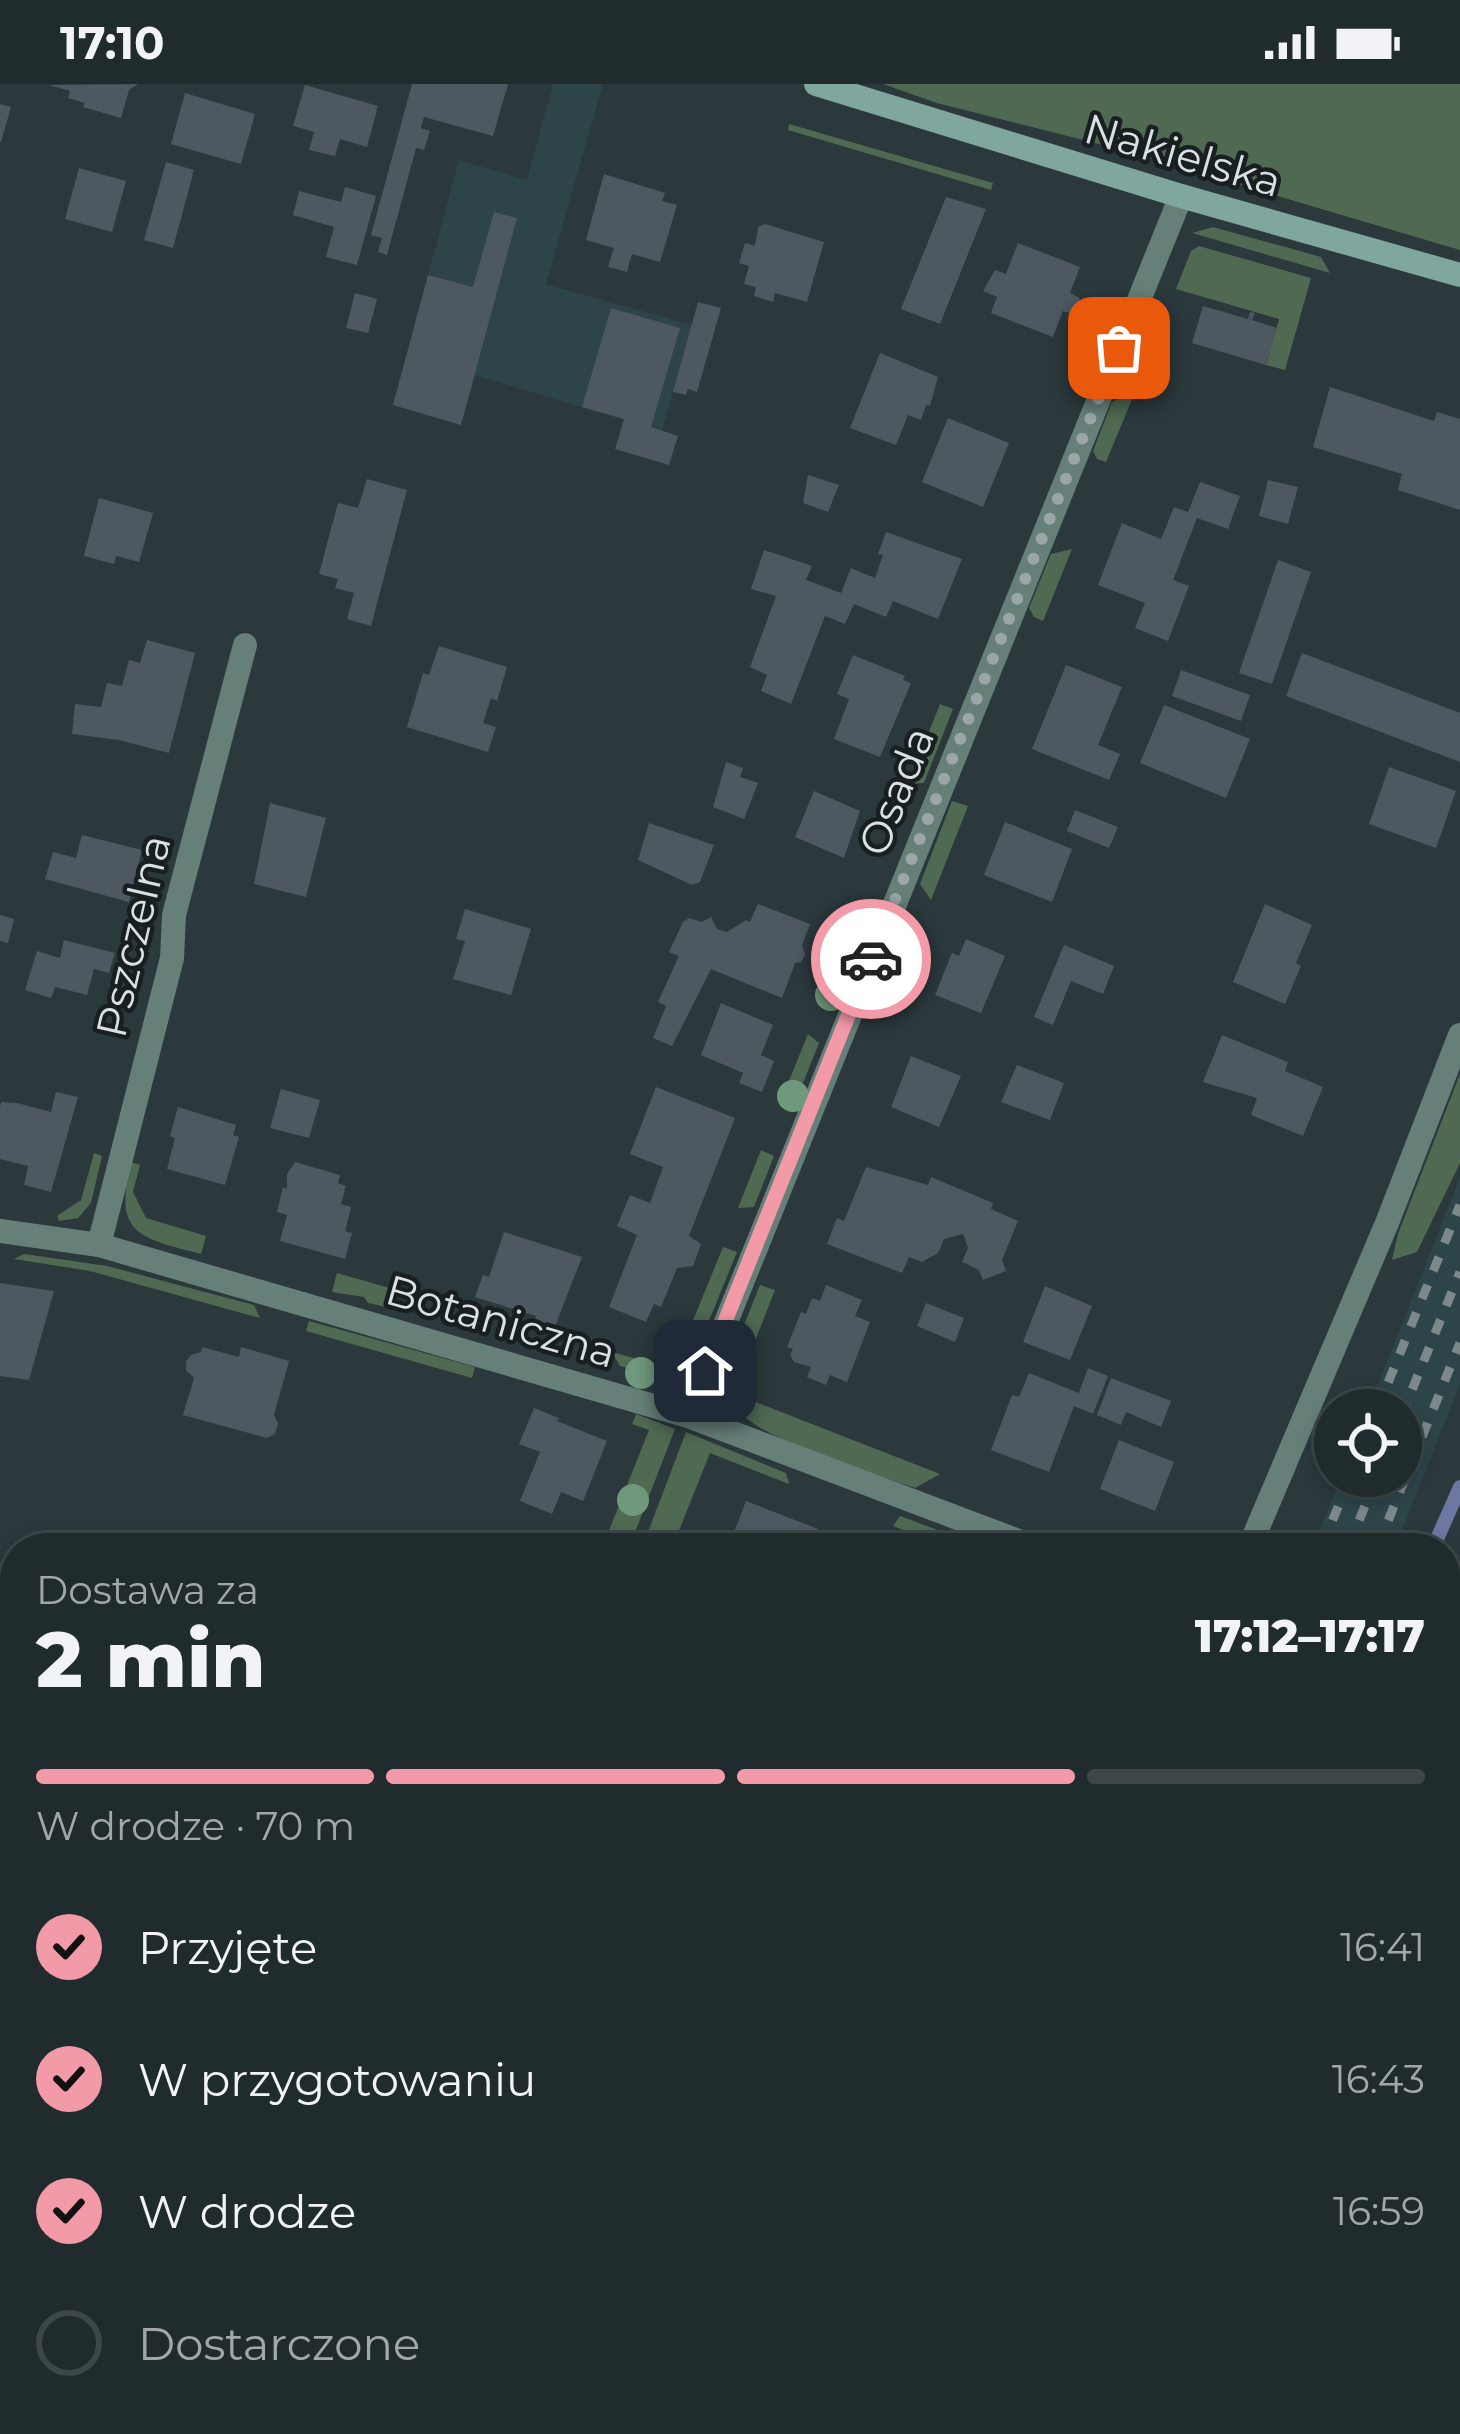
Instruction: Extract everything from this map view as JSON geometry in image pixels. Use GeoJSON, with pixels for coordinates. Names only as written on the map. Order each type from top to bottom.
{"type":"FeatureCollection","features":[{"type":"Feature","properties":{"kind":"main road","name":"Nakielska"},"geometry":{"type":"LineString","coordinates":[[816,84],[1180,196],[1460,275]]}},
{"type":"Feature","properties":{"kind":"street","name":"Osada"},"geometry":{"type":"LineString","coordinates":[[688,1416],[1180,196]]}},
{"type":"Feature","properties":{"kind":"street","name":"Pszczelna"},"geometry":{"type":"LineString","coordinates":[[98,1245],[172,958],[174,915],[245,645]]}},
{"type":"Feature","properties":{"kind":"street"},"geometry":{"type":"LineString","coordinates":[[1255,1533],[1387,1223],[1460,1035]]}},
{"type":"Feature","properties":{"kind":"street","name":"Botaniczna"},"geometry":{"type":"LineString","coordinates":[[0,1231],[98,1245],[688,1416],[996,1533]]}},
{"type":"Feature","properties":{"kind":"shaded area"},"geometry":{"type":"Polygon","coordinates":[[[553,84],[603,84],[546,284],[692,325],[662,431],[475,375],[461,425],[393,405],[459,160],[527,180],[553,84]]]}},
{"type":"Feature","properties":{"kind":"shaded area"},"geometry":{"type":"Polygon","coordinates":[[[1460,1177],[1460,1384],[1422,1480],[1422,1389],[1376,1389],[1460,1177]]]}},
{"type":"Feature","properties":{"kind":"shaded area"},"geometry":{"type":"Polygon","coordinates":[[[1333,1497],[1415,1497],[1401,1533],[1319,1533],[1333,1497]]]}},
{"type":"Feature","properties":{"kind":"green space"},"geometry":{"type":"Polygon","coordinates":[[[883,84],[1460,84],[1460,250],[1119,149],[937,103],[883,84]]]}},
{"type":"Feature","properties":{"kind":"green space"},"geometry":{"type":"Polygon","coordinates":[[[789,124],[993,183],[991,190],[788,130],[789,124]]]}},
{"type":"Feature","properties":{"kind":"green space"},"geometry":{"type":"Polygon","coordinates":[[[1213,227],[1321,257],[1330,273],[1192,233],[1213,227]]]}},
{"type":"Feature","properties":{"kind":"green space"},"geometry":{"type":"Polygon","coordinates":[[[1199,246],[1311,278],[1285,370],[1266,365],[1279,319],[1176,289],[1191,251],[1199,246]]]}},
{"type":"Feature","properties":{"kind":"green space"},"geometry":{"type":"Polygon","coordinates":[[[1135,392],[1106,462],[1097,459],[1093,451],[1112,402],[1135,392]]]}},
{"type":"Feature","properties":{"kind":"green space"},"geometry":{"type":"Polygon","coordinates":[[[1072,549],[1043,621],[1034,617],[1029,608],[1051,554],[1072,549]]]}},
{"type":"Feature","properties":{"kind":"green space"},"geometry":{"type":"Polygon","coordinates":[[[940,704],[953,709],[924,783],[908,784],[940,704]]]}},
{"type":"Feature","properties":{"kind":"green space"},"geometry":{"type":"Polygon","coordinates":[[[952,801],[968,806],[931,900],[920,884],[952,801]]]}},
{"type":"Feature","properties":{"kind":"green space"},"geometry":{"type":"Polygon","coordinates":[[[808,1034],[819,1043],[795,1103],[782,1098],[808,1034]]]}},
{"type":"Feature","properties":{"kind":"green space"},"geometry":{"type":"Polygon","coordinates":[[[1460,1074],[1460,1163],[1417,1252],[1392,1260],[1398,1234],[1460,1074]]]}},
{"type":"Feature","properties":{"kind":"green space"},"geometry":{"type":"Polygon","coordinates":[[[761,1150],[774,1156],[754,1207],[738,1208],[761,1150]]]}},
{"type":"Feature","properties":{"kind":"green space"},"geometry":{"type":"Polygon","coordinates":[[[94,1153],[102,1156],[91,1203],[78,1218],[59,1221],[57,1216],[81,1200],[94,1153]]]}},
{"type":"Feature","properties":{"kind":"green space"},"geometry":{"type":"Polygon","coordinates":[[[131,1162],[140,1165],[133,1192],[146,1218],[206,1236],[201,1254],[161,1243],[136,1229],[125,1204],[131,1162]]]}},
{"type":"Feature","properties":{"kind":"green space"},"geometry":{"type":"Polygon","coordinates":[[[723,1247],[737,1252],[706,1328],[692,1323],[723,1247]]]}},
{"type":"Feature","properties":{"kind":"green space"},"geometry":{"type":"Polygon","coordinates":[[[24,1254],[107,1266],[254,1305],[260,1318],[90,1271],[14,1259],[24,1254]]]}},
{"type":"Feature","properties":{"kind":"green space"},"geometry":{"type":"Polygon","coordinates":[[[337,1273],[400,1291],[398,1298],[387,1307],[332,1292],[337,1273]]]}},
{"type":"Feature","properties":{"kind":"green space"},"geometry":{"type":"Polygon","coordinates":[[[760,1285],[775,1290],[753,1346],[738,1340],[760,1285]]]}},
{"type":"Feature","properties":{"kind":"green space"},"geometry":{"type":"Polygon","coordinates":[[[309,1321],[475,1367],[472,1378],[306,1331],[309,1321]]]}},
{"type":"Feature","properties":{"kind":"green space"},"geometry":{"type":"Polygon","coordinates":[[[689,1329],[703,1334],[692,1365],[672,1381],[641,1380],[635,1370],[620,1366],[612,1352],[673,1369],[689,1329]]]}},
{"type":"Feature","properties":{"kind":"green space"},"geometry":{"type":"Polygon","coordinates":[[[735,1347],[750,1354],[735,1394],[940,1474],[915,1488],[771,1434],[734,1404],[728,1371],[735,1347]]]}},
{"type":"Feature","properties":{"kind":"green space"},"geometry":{"type":"Polygon","coordinates":[[[636,1414],[675,1429],[635,1533],[608,1533],[649,1430],[632,1424],[636,1414]]]}},
{"type":"Feature","properties":{"kind":"green space"},"geometry":{"type":"Polygon","coordinates":[[[686,1432],[786,1473],[789,1484],[710,1453],[678,1533],[648,1533],[686,1432]]]}},
{"type":"Feature","properties":{"kind":"green space"},"geometry":{"type":"Polygon","coordinates":[[[900,1516],[946,1533],[910,1533],[893,1526],[900,1516]]]}},
{"type":"Feature","properties":{"kind":"building"},"geometry":{"type":"Polygon","coordinates":[[[138,84],[129,90],[121,118],[83,107],[85,103],[68,98],[70,91],[49,85],[138,84]]]}},
{"type":"Feature","properties":{"kind":"building"},"geometry":{"type":"Polygon","coordinates":[[[412,84],[508,84],[493,136],[424,117],[421,128],[430,131],[424,150],[416,148],[387,255],[378,252],[382,238],[371,235],[412,84]]]}},
{"type":"Feature","properties":{"kind":"building"},"geometry":{"type":"Polygon","coordinates":[[[305,85],[378,106],[367,147],[340,139],[335,156],[309,150],[314,132],[293,126],[305,85]]]}},
{"type":"Feature","properties":{"kind":"building"},"geometry":{"type":"Polygon","coordinates":[[[185,93],[255,114],[241,164],[171,144],[185,93]]]}},
{"type":"Feature","properties":{"kind":"building"},"geometry":{"type":"Polygon","coordinates":[[[0,104],[11,107],[1,142],[0,142],[0,104]]]}},
{"type":"Feature","properties":{"kind":"building"},"geometry":{"type":"Polygon","coordinates":[[[166,162],[194,170],[173,248],[144,240],[166,162]]]}},
{"type":"Feature","properties":{"kind":"building"},"geometry":{"type":"Polygon","coordinates":[[[79,168],[126,181],[112,232],[65,219],[79,168]]]}},
{"type":"Feature","properties":{"kind":"building"},"geometry":{"type":"Polygon","coordinates":[[[604,174],[665,193],[662,201],[677,205],[660,262],[632,254],[627,272],[608,267],[614,248],[586,240],[604,174]]]}},
{"type":"Feature","properties":{"kind":"building"},"geometry":{"type":"Polygon","coordinates":[[[345,187],[376,196],[357,265],[326,257],[334,227],[293,215],[299,191],[341,202],[345,187]]]}},
{"type":"Feature","properties":{"kind":"building"},"geometry":{"type":"Polygon","coordinates":[[[946,197],[986,209],[940,324],[901,309],[946,197]]]}},
{"type":"Feature","properties":{"kind":"building"},"geometry":{"type":"Polygon","coordinates":[[[494,212],[517,218],[461,425],[393,405],[428,275],[473,287],[494,212]]]}},
{"type":"Feature","properties":{"kind":"building"},"geometry":{"type":"Polygon","coordinates":[[[765,224],[824,242],[807,302],[775,293],[773,302],[754,296],[756,287],[744,284],[749,266],[739,263],[745,243],[755,246],[758,227],[765,224]]]}},
{"type":"Feature","properties":{"kind":"building"},"geometry":{"type":"Polygon","coordinates":[[[1018,243],[1080,267],[1070,293],[1080,298],[1074,315],[1063,311],[1053,337],[991,313],[997,297],[983,291],[995,270],[1006,274],[1018,243]]]}},
{"type":"Feature","properties":{"kind":"building"},"geometry":{"type":"Polygon","coordinates":[[[355,293],[377,299],[368,333],[346,328],[355,293]]]}},
{"type":"Feature","properties":{"kind":"building"},"geometry":{"type":"Polygon","coordinates":[[[698,302],[721,308],[697,392],[688,389],[686,395],[673,392],[698,302]]]}},
{"type":"Feature","properties":{"kind":"building"},"geometry":{"type":"Polygon","coordinates":[[[1203,306],[1248,319],[1250,312],[1255,313],[1252,320],[1277,328],[1266,365],[1192,343],[1203,306]]]}},
{"type":"Feature","properties":{"kind":"building"},"geometry":{"type":"Polygon","coordinates":[[[611,308],[680,328],[651,427],[678,436],[669,465],[615,449],[624,419],[582,407],[611,308]]]}},
{"type":"Feature","properties":{"kind":"building"},"geometry":{"type":"Polygon","coordinates":[[[880,353],[938,377],[930,406],[926,405],[921,420],[908,415],[896,445],[850,428],[880,353]]]}},
{"type":"Feature","properties":{"kind":"building"},"geometry":{"type":"Polygon","coordinates":[[[1330,387],[1434,421],[1437,412],[1460,419],[1460,510],[1398,490],[1402,474],[1313,447],[1330,387]]]}},
{"type":"Feature","properties":{"kind":"building"},"geometry":{"type":"Polygon","coordinates":[[[948,418],[1009,443],[983,507],[922,482],[948,418]]]}},
{"type":"Feature","properties":{"kind":"building"},"geometry":{"type":"Polygon","coordinates":[[[808,475],[839,485],[828,512],[803,503],[808,475]]]}},
{"type":"Feature","properties":{"kind":"building"},"geometry":{"type":"Polygon","coordinates":[[[367,479],[407,490],[371,626],[347,619],[354,593],[335,588],[338,579],[319,574],[338,503],[358,508],[367,479]]]}},
{"type":"Feature","properties":{"kind":"building"},"geometry":{"type":"Polygon","coordinates":[[[1268,480],[1298,487],[1288,524],[1259,516],[1268,480]]]}},
{"type":"Feature","properties":{"kind":"building"},"geometry":{"type":"Polygon","coordinates":[[[1200,482],[1240,496],[1228,529],[1197,518],[1173,580],[1189,586],[1168,641],[1135,628],[1145,603],[1098,585],[1122,523],[1161,539],[1174,507],[1188,512],[1200,482]]]}},
{"type":"Feature","properties":{"kind":"building"},"geometry":{"type":"Polygon","coordinates":[[[99,498],[153,513],[139,562],[116,556],[114,564],[84,556],[99,498]]]}},
{"type":"Feature","properties":{"kind":"building"},"geometry":{"type":"Polygon","coordinates":[[[886,532],[962,559],[938,619],[893,601],[886,617],[854,604],[845,624],[825,616],[791,704],[761,691],[767,675],[750,667],[776,596],[751,589],[764,550],[812,566],[806,580],[841,593],[851,568],[875,578],[886,532]]]}},
{"type":"Feature","properties":{"kind":"building"},"geometry":{"type":"Polygon","coordinates":[[[1278,560],[1311,572],[1272,684],[1239,673],[1278,560]]]}},
{"type":"Feature","properties":{"kind":"building"},"geometry":{"type":"Polygon","coordinates":[[[147,640],[195,653],[169,753],[72,734],[75,704],[101,707],[107,683],[122,686],[129,660],[140,663],[147,640]]]}},
{"type":"Feature","properties":{"kind":"building"},"geometry":{"type":"Polygon","coordinates":[[[439,646],[507,667],[497,701],[491,698],[483,723],[496,727],[488,752],[407,727],[423,673],[429,675],[439,646]]]}},
{"type":"Feature","properties":{"kind":"building"},"geometry":{"type":"Polygon","coordinates":[[[1302,653],[1460,713],[1460,762],[1286,696],[1302,653]]]}},
{"type":"Feature","properties":{"kind":"building"},"geometry":{"type":"Polygon","coordinates":[[[853,655],[905,676],[903,680],[911,683],[880,757],[834,739],[849,699],[837,694],[853,655]]]}},
{"type":"Feature","properties":{"kind":"building"},"geometry":{"type":"Polygon","coordinates":[[[1066,665],[1122,687],[1098,745],[1120,754],[1109,780],[1032,749],[1066,665]]]}},
{"type":"Feature","properties":{"kind":"building"},"geometry":{"type":"Polygon","coordinates":[[[1181,670],[1250,695],[1241,721],[1172,696],[1181,670]]]}},
{"type":"Feature","properties":{"kind":"building"},"geometry":{"type":"Polygon","coordinates":[[[1164,705],[1250,739],[1226,798],[1140,763],[1164,705]]]}},
{"type":"Feature","properties":{"kind":"building"},"geometry":{"type":"Polygon","coordinates":[[[726,762],[743,768],[740,777],[758,783],[744,819],[713,807],[726,762]]]}},
{"type":"Feature","properties":{"kind":"building"},"geometry":{"type":"Polygon","coordinates":[[[1389,767],[1456,791],[1436,848],[1369,824],[1389,767]]]}},
{"type":"Feature","properties":{"kind":"building"},"geometry":{"type":"Polygon","coordinates":[[[814,791],[860,811],[844,858],[795,837],[814,791]]]}},
{"type":"Feature","properties":{"kind":"building"},"geometry":{"type":"Polygon","coordinates":[[[270,803],[326,818],[306,897],[254,884],[270,803]]]}},
{"type":"Feature","properties":{"kind":"building"},"geometry":{"type":"Polygon","coordinates":[[[1075,810],[1118,827],[1109,848],[1067,831],[1075,810]]]}},
{"type":"Feature","properties":{"kind":"building"},"geometry":{"type":"Polygon","coordinates":[[[1005,822],[1072,849],[1052,902],[984,875],[1005,822]]]}},
{"type":"Feature","properties":{"kind":"building"},"geometry":{"type":"Polygon","coordinates":[[[649,823],[714,845],[700,882],[692,885],[638,860],[649,823]]]}},
{"type":"Feature","properties":{"kind":"building"},"geometry":{"type":"Polygon","coordinates":[[[82,835],[142,850],[129,902],[45,879],[53,852],[76,858],[82,835]]]}},
{"type":"Feature","properties":{"kind":"building"},"geometry":{"type":"Polygon","coordinates":[[[758,904],[810,924],[802,945],[805,955],[795,963],[782,998],[711,969],[672,1046],[653,1038],[666,1006],[658,1002],[679,956],[669,952],[683,922],[711,917],[717,929],[727,932],[750,922],[758,904]]]}},
{"type":"Feature","properties":{"kind":"building"},"geometry":{"type":"Polygon","coordinates":[[[1265,904],[1312,925],[1285,1004],[1233,982],[1265,904]]]}},
{"type":"Feature","properties":{"kind":"building"},"geometry":{"type":"Polygon","coordinates":[[[465,909],[531,929],[511,995],[453,979],[465,941],[456,939],[465,909]]]}},
{"type":"Feature","properties":{"kind":"building"},"geometry":{"type":"Polygon","coordinates":[[[0,915],[14,919],[8,943],[0,941],[0,915]]]}},
{"type":"Feature","properties":{"kind":"building"},"geometry":{"type":"Polygon","coordinates":[[[966,939],[1005,956],[981,1013],[935,995],[952,953],[959,956],[966,939]]]}},
{"type":"Feature","properties":{"kind":"building"},"geometry":{"type":"Polygon","coordinates":[[[64,940],[115,953],[109,973],[94,969],[87,995],[55,987],[51,998],[25,990],[37,951],[60,958],[64,940]]]}},
{"type":"Feature","properties":{"kind":"building"},"geometry":{"type":"Polygon","coordinates":[[[1064,945],[1114,966],[1103,994],[1071,981],[1053,1025],[1034,1017],[1064,945]]]}},
{"type":"Feature","properties":{"kind":"building"},"geometry":{"type":"Polygon","coordinates":[[[721,1003],[773,1025],[761,1055],[774,1061],[762,1092],[739,1083],[743,1073],[701,1055],[721,1003]]]}},
{"type":"Feature","properties":{"kind":"building"},"geometry":{"type":"Polygon","coordinates":[[[1222,1035],[1288,1062],[1285,1071],[1323,1087],[1303,1136],[1251,1115],[1257,1098],[1203,1082],[1222,1035]]]}},
{"type":"Feature","properties":{"kind":"building"},"geometry":{"type":"Polygon","coordinates":[[[911,1056],[961,1076],[939,1127],[891,1107],[911,1056]]]}},
{"type":"Feature","properties":{"kind":"building"},"geometry":{"type":"Polygon","coordinates":[[[1017,1065],[1064,1083],[1050,1120],[1001,1102],[1017,1065]]]}},
{"type":"Feature","properties":{"kind":"building"},"geometry":{"type":"Polygon","coordinates":[[[656,1087],[735,1118],[689,1236],[701,1244],[693,1266],[677,1268],[661,1307],[654,1304],[646,1322],[609,1307],[637,1235],[617,1226],[630,1195],[650,1203],[663,1167],[630,1154],[656,1087]]]}},
{"type":"Feature","properties":{"kind":"building"},"geometry":{"type":"Polygon","coordinates":[[[281,1089],[320,1100],[309,1138],[270,1128],[281,1089]]]}},
{"type":"Feature","properties":{"kind":"building"},"geometry":{"type":"Polygon","coordinates":[[[56,1092],[78,1097],[51,1192],[24,1185],[28,1166],[0,1159],[0,1107],[1,1102],[17,1103],[51,1112],[56,1092]]]}},
{"type":"Feature","properties":{"kind":"building"},"geometry":{"type":"Polygon","coordinates":[[[178,1107],[236,1125],[233,1135],[239,1137],[225,1185],[167,1169],[178,1107]]]}},
{"type":"Feature","properties":{"kind":"building"},"geometry":{"type":"Polygon","coordinates":[[[295,1162],[340,1175],[338,1183],[346,1186],[341,1204],[351,1207],[345,1231],[352,1233],[345,1259],[280,1241],[287,1215],[277,1212],[295,1162]]]}},
{"type":"Feature","properties":{"kind":"building"},"geometry":{"type":"Polygon","coordinates":[[[866,1167],[928,1185],[931,1177],[993,1203],[991,1209],[1018,1221],[1002,1260],[1006,1271],[983,1280],[979,1270],[962,1262],[968,1248],[963,1234],[944,1239],[938,1253],[922,1262],[909,1257],[902,1273],[827,1244],[837,1218],[844,1221],[866,1167]]]}},
{"type":"Feature","properties":{"kind":"building"},"geometry":{"type":"Polygon","coordinates":[[[504,1232],[582,1257],[552,1334],[531,1329],[536,1316],[475,1297],[483,1275],[489,1277],[504,1232]]]}},
{"type":"Feature","properties":{"kind":"building"},"geometry":{"type":"Polygon","coordinates":[[[0,1283],[54,1291],[29,1380],[0,1376],[0,1283]]]}},
{"type":"Feature","properties":{"kind":"building"},"geometry":{"type":"Polygon","coordinates":[[[826,1285],[862,1300],[855,1316],[870,1322],[847,1382],[830,1375],[826,1385],[807,1377],[811,1367],[794,1362],[793,1349],[787,1347],[801,1312],[806,1314],[812,1298],[820,1301],[826,1285]]]}},
{"type":"Feature","properties":{"kind":"building"},"geometry":{"type":"Polygon","coordinates":[[[1045,1286],[1092,1306],[1070,1360],[1023,1342],[1045,1286]]]}},
{"type":"Feature","properties":{"kind":"building"},"geometry":{"type":"Polygon","coordinates":[[[926,1303],[964,1318],[955,1342],[917,1326],[926,1303]]]}},
{"type":"Feature","properties":{"kind":"building"},"geometry":{"type":"Polygon","coordinates":[[[202,1347],[239,1357],[241,1347],[289,1361],[274,1415],[275,1434],[267,1438],[183,1415],[194,1378],[186,1370],[186,1361],[202,1347]]]}},
{"type":"Feature","properties":{"kind":"building"},"geometry":{"type":"Polygon","coordinates":[[[1088,1368],[1108,1376],[1093,1414],[1074,1406],[1049,1472],[991,1450],[1012,1395],[1019,1397],[1029,1373],[1079,1393],[1088,1368]]]}},
{"type":"Feature","properties":{"kind":"building"},"geometry":{"type":"Polygon","coordinates":[[[1111,1378],[1171,1401],[1161,1427],[1126,1412],[1121,1425],[1097,1415],[1111,1378]]]}},
{"type":"Feature","properties":{"kind":"building"},"geometry":{"type":"Polygon","coordinates":[[[534,1408],[607,1441],[583,1501],[561,1492],[552,1514],[520,1501],[540,1452],[519,1444],[534,1408]]]}},
{"type":"Feature","properties":{"kind":"building"},"geometry":{"type":"Polygon","coordinates":[[[1119,1440],[1174,1462],[1155,1511],[1100,1489],[1119,1440]]]}},
{"type":"Feature","properties":{"kind":"building"},"geometry":{"type":"Polygon","coordinates":[[[746,1501],[818,1529],[817,1533],[734,1533],[746,1501]]]}},
{"type":"Feature","properties":{"kind":"waterway"},"geometry":{"type":"LineString","coordinates":[[1440,1533],[1460,1487]]}},
{"type":"Feature","properties":{"kind":"railway"},"geometry":{"type":"LineString","coordinates":[[1386,1389],[1460,1205]]}},
{"type":"Feature","properties":{"kind":"railway"},"geometry":{"type":"LineString","coordinates":[[1412,1389],[1460,1272]]}},
{"type":"Feature","properties":{"kind":"railway"},"geometry":{"type":"LineString","coordinates":[[1383,1533],[1460,1343]]}},
{"type":"Feature","properties":{"kind":"railway"},"geometry":{"type":"LineString","coordinates":[[1327,1533],[1342,1497]]}},
{"type":"Feature","properties":{"kind":"railway"},"geometry":{"type":"LineString","coordinates":[[1354,1533],[1369,1497]]}},
{"type":"Feature","properties":{"kind":"way so far"},"geometry":{"type":"LineString","coordinates":[[871,959],[1119,348]]}},
{"type":"Feature","properties":{"kind":"route"},"geometry":{"type":"LineString","coordinates":[[705,1371],[871,959]]}}]}
